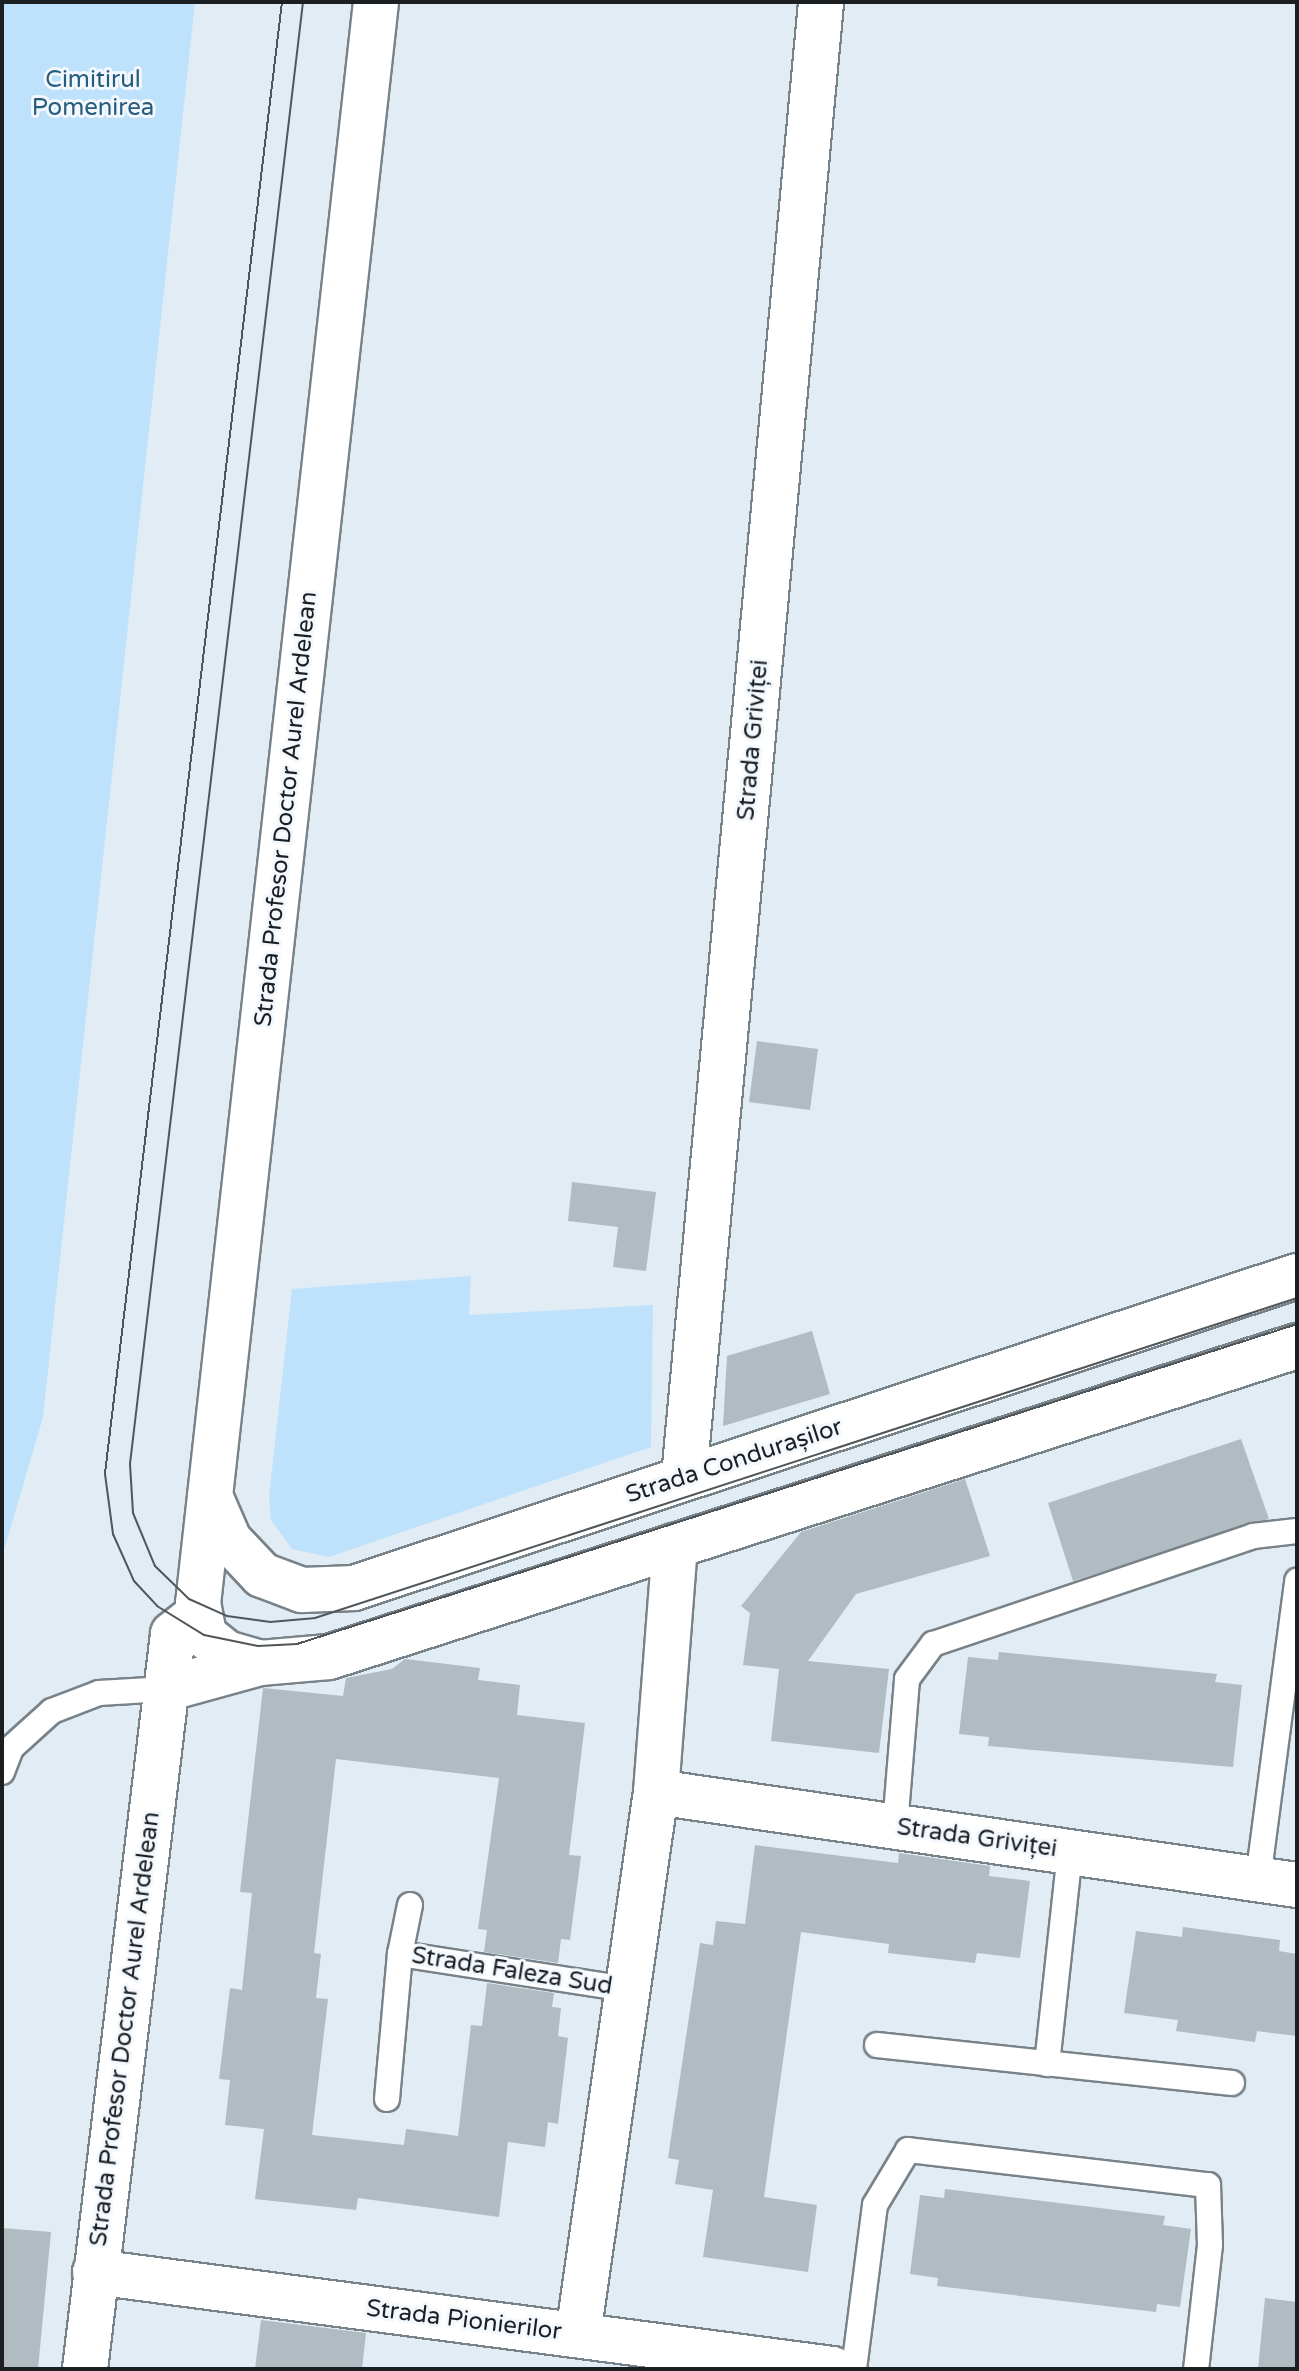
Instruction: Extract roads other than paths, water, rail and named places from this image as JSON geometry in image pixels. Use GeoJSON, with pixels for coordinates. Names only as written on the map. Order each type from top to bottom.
{"type":"FeatureCollection","features":[{"type":"Feature","properties":{"kind":"street","name":"Strada Profesor Doctor Aurel Ardelean"},"geometry":{"type":"LineString","coordinates":[[85,2369],[166,1689],[189,1672],[197,1615],[376,2]]}},
{"type":"Feature","properties":{"kind":"street","name":"Strada Griviței"},"geometry":{"type":"LineString","coordinates":[[684,1477],[821,2]]}},
{"type":"Feature","properties":{"kind":"street","name":"Strada Condurașilor"},"geometry":{"type":"LineString","coordinates":[[210,1496],[229,1540],[251,1568],[285,1586],[333,1592],[1297,1276]]}},
{"type":"Feature","properties":{"kind":"street"},"geometry":{"type":"LineString","coordinates":[[166,1689],[260,1663],[329,1657],[1297,1346]]}},
{"type":"Feature","properties":{"kind":"street"},"geometry":{"type":"LineString","coordinates":[[578,2335],[625,1989],[656,1792],[675,1546]]}},
{"type":"Feature","properties":{"kind":"street"},"geometry":{"type":"LineString","coordinates":[[197,1615],[210,1643],[260,1663]]}},
{"type":"Feature","properties":{"kind":"street","name":"Strada Griviței"},"geometry":{"type":"LineString","coordinates":[[656,1792],[1278,1882]]}},
{"type":"Feature","properties":{"kind":"street","name":"Strada Pionierilor"},"geometry":{"type":"LineString","coordinates":[[95,2272],[833,2369]]}},
{"type":"Feature","properties":{"kind":"lane"},"geometry":{"type":"LineString","coordinates":[[895,1826],[907,1679],[933,1644],[1253,1536],[1297,1531]]}},
{"type":"Feature","properties":{"kind":"lane"},"geometry":{"type":"LineString","coordinates":[[1278,1882],[1297,1581]]}},
{"type":"Feature","properties":{"kind":"lane"},"geometry":{"type":"LineString","coordinates":[[2,1772],[11,1748],[52,1711],[99,1693],[166,1689]]}},
{"type":"Feature","properties":{"kind":"lane"},"geometry":{"type":"LineString","coordinates":[[1047,2064],[1070,1852]]}},
{"type":"Feature","properties":{"kind":"lane"},"geometry":{"type":"LineString","coordinates":[[400,1954],[410,1905]]}},
{"type":"Feature","properties":{"kind":"lane","name":"Strada Faleza Sud"},"geometry":{"type":"LineString","coordinates":[[387,2099],[400,1954],[625,1989]]}},
{"type":"Feature","properties":{"kind":"lane"},"geometry":{"type":"LineString","coordinates":[[877,2045],[1232,2083]]}},
{"type":"Feature","properties":{"kind":"lane"},"geometry":{"type":"LineString","coordinates":[[854,2369],[875,2205],[908,2150],[1208,2185],[1210,2245],[1196,2369]]}},
{"type":"Feature","properties":{"kind":"tram line"},"geometry":{"type":"LineString","coordinates":[[282,2],[105,1474],[113,1534],[134,1581],[157,1606],[204,1635],[258,1646],[297,1644],[1297,1324]]}},
{"type":"Feature","properties":{"kind":"tram line"},"geometry":{"type":"LineString","coordinates":[[303,2],[130,1464],[133,1513],[155,1566],[189,1599],[227,1616],[271,1622],[315,1618],[1297,1298]]}},
{"type":"Feature","properties":{"kind":"park label","name":"Cimitirul Pomenirea"},"geometry":{"type":"Point","coordinates":[93,94]}}]}
